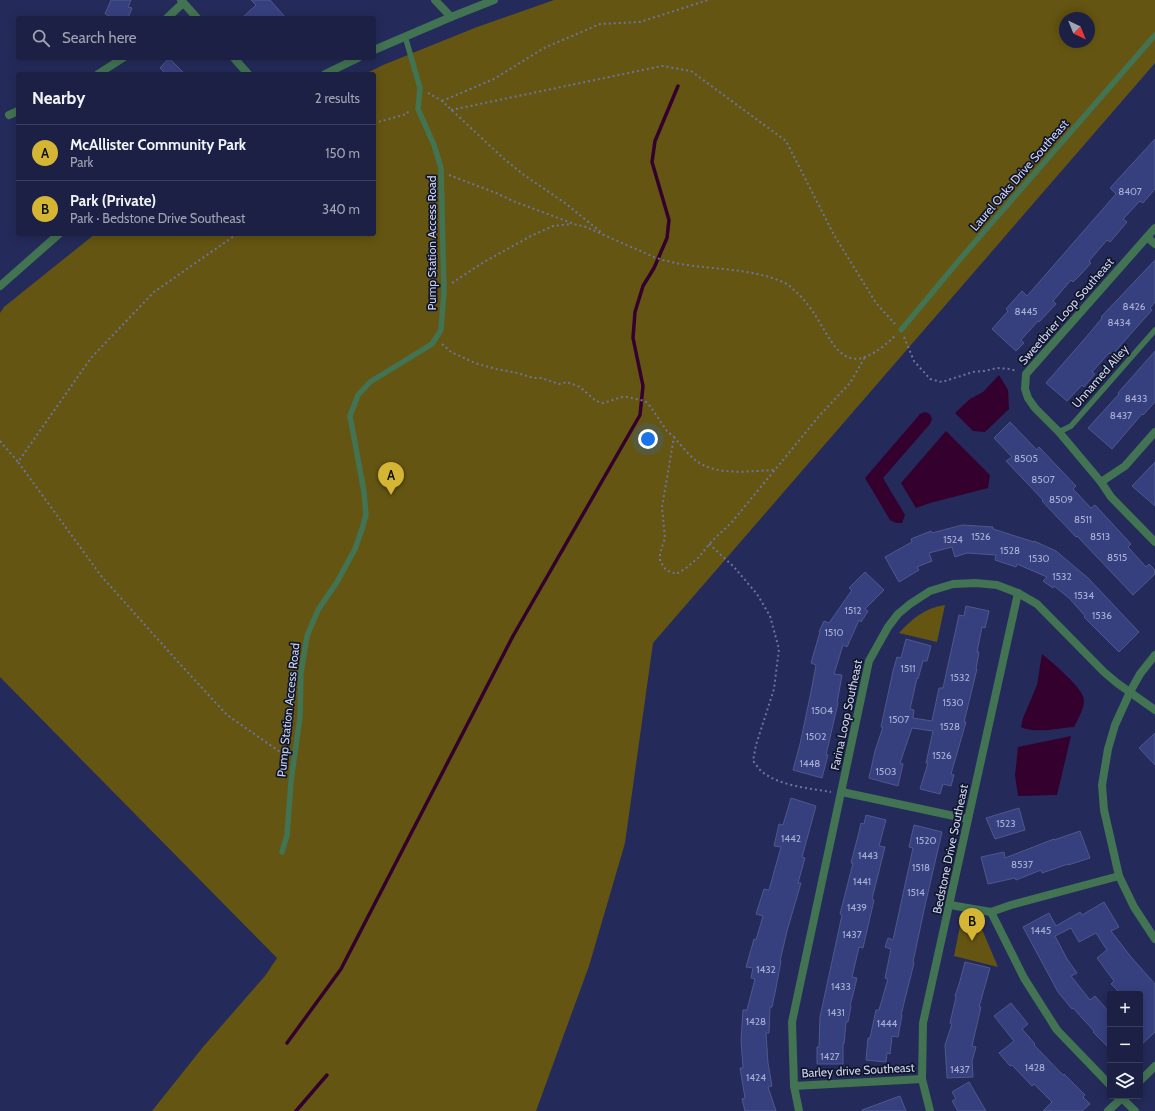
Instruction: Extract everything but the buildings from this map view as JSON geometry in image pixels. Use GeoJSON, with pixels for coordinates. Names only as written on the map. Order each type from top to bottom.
{"type":"FeatureCollection","features":[{"type":"Feature","properties":{"kind":"street"},"geometry":{"type":"LineString","coordinates":[[435,0],[450,17]]}},
{"type":"Feature","properties":{"kind":"street"},"geometry":{"type":"LineString","coordinates":[[376,49],[450,17],[494,0]]}},
{"type":"Feature","properties":{"kind":"street"},"geometry":{"type":"LineString","coordinates":[[169,16],[182,2],[195,16]]}},
{"type":"Feature","properties":{"kind":"street"},"geometry":{"type":"LineString","coordinates":[[101,72],[120,60]]}},
{"type":"Feature","properties":{"kind":"street"},"geometry":{"type":"LineString","coordinates":[[236,60],[246,72]]}},
{"type":"Feature","properties":{"kind":"street"},"geometry":{"type":"LineString","coordinates":[[329,72],[354,60]]}},
{"type":"Feature","properties":{"kind":"street"},"geometry":{"type":"LineString","coordinates":[[9,115],[16,112]]}},
{"type":"Feature","properties":{"kind":"street","name":"Sweetbrier Loop Southeast"},"geometry":{"type":"LineString","coordinates":[[1154,538],[1111,497],[1101,482],[1059,432],[1035,408],[1028,398],[1025,389],[1026,374],[1155,228]]}},
{"type":"Feature","properties":{"kind":"street"},"geometry":{"type":"LineString","coordinates":[[0,286],[57,236]]}},
{"type":"Feature","properties":{"kind":"street"},"geometry":{"type":"LineString","coordinates":[[1147,237],[1155,244]]}},
{"type":"Feature","properties":{"kind":"street"},"geometry":{"type":"LineString","coordinates":[[1101,482],[1125,466],[1155,432]]}},
{"type":"Feature","properties":{"kind":"street","name":"Farina Loop Southeast"},"geometry":{"type":"LineString","coordinates":[[799,1111],[794,1086],[792,1022],[869,661],[888,627],[898,614],[930,591],[953,584],[976,583],[996,585],[1018,593],[1038,604],[1104,672],[1155,710]]}},
{"type":"Feature","properties":{"kind":"street","name":"Bedstone Drive Southeast"},"geometry":{"type":"LineString","coordinates":[[930,1111],[922,1079],[923,1024],[1018,593]]}},
{"type":"Feature","properties":{"kind":"street"},"geometry":{"type":"LineString","coordinates":[[1155,655],[1140,674],[1115,725],[1102,785],[1104,810],[1119,876],[1134,907],[1155,939]]}},
{"type":"Feature","properties":{"kind":"street"},"geometry":{"type":"LineString","coordinates":[[842,792],[968,819]]}},
{"type":"Feature","properties":{"kind":"street"},"geometry":{"type":"LineString","coordinates":[[950,905],[991,912],[1011,905],[1119,876]]}},
{"type":"Feature","properties":{"kind":"street"},"geometry":{"type":"LineString","coordinates":[[991,912],[1024,978],[1058,1030],[1107,1082]]}},
{"type":"Feature","properties":{"kind":"street"},"geometry":{"type":"LineString","coordinates":[[1143,1078],[1155,1066]]}},
{"type":"Feature","properties":{"kind":"street","name":"Barley drive Southeast"},"geometry":{"type":"LineString","coordinates":[[794,1086],[922,1079]]}},
{"type":"Feature","properties":{"kind":"street"},"geometry":{"type":"LineString","coordinates":[[1108,1111],[1120,1099]]}},
{"type":"Feature","properties":{"kind":"street"},"geometry":{"type":"LineString","coordinates":[[1124,1099],[1135,1111]]}},
{"type":"Feature","properties":{"kind":"lane","name":"Laurel Oaks Drive Southeast"},"geometry":{"type":"LineString","coordinates":[[901,330],[961,258],[1155,35]]}},
{"type":"Feature","properties":{"kind":"lane","name":"Pump Station Access Road"},"geometry":{"type":"LineString","coordinates":[[282,852],[287,835],[300,717],[301,673],[307,636],[318,610],[337,582],[355,549],[366,515],[364,492],[350,416],[358,395],[370,382],[432,344],[441,330],[444,289],[441,172],[434,145],[418,110],[420,88],[405,36]]}},
{"type":"Feature","properties":{"kind":"lane","name":"Unnamed Alley"},"geometry":{"type":"LineString","coordinates":[[1059,432],[1071,426],[1155,330]]}},
{"type":"Feature","properties":{"kind":"path"},"geometry":{"type":"LineString","coordinates":[[442,101],[494,79],[544,48],[600,24],[640,22],[708,0]]}},
{"type":"Feature","properties":{"kind":"path"},"geometry":{"type":"LineString","coordinates":[[451,110],[662,66],[691,71],[786,141],[834,235],[876,303],[901,330],[914,361],[930,379],[942,382],[974,372],[997,368],[1010,369],[1026,374]]}},
{"type":"Feature","properties":{"kind":"path"},"geometry":{"type":"LineString","coordinates":[[420,88],[442,101],[503,158],[524,175],[565,203],[604,235]]}},
{"type":"Feature","properties":{"kind":"path"},"geometry":{"type":"LineString","coordinates":[[376,122],[407,114],[410,108]]}},
{"type":"Feature","properties":{"kind":"path"},"geometry":{"type":"LineString","coordinates":[[441,172],[513,201],[574,224],[586,227],[666,261],[761,274],[787,284],[800,295],[812,310],[833,345],[841,353],[853,360],[865,358],[880,349],[901,330]]}},
{"type":"Feature","properties":{"kind":"path"},"geometry":{"type":"LineString","coordinates":[[444,289],[461,276],[530,236],[553,226],[574,224]]}},
{"type":"Feature","properties":{"kind":"path"},"geometry":{"type":"LineString","coordinates":[[18,462],[91,358],[154,292],[234,236]]}},
{"type":"Feature","properties":{"kind":"path"},"geometry":{"type":"LineString","coordinates":[[435,339],[451,352],[475,363],[533,378],[541,378],[560,384],[567,382],[580,387],[596,401],[603,403],[622,397],[627,397],[644,401],[650,406],[667,431],[697,462],[724,471],[774,470]]}},
{"type":"Feature","properties":{"kind":"path"},"geometry":{"type":"LineString","coordinates":[[674,437],[662,508],[665,538],[660,553],[660,560],[666,570],[676,574],[693,562],[732,522],[820,414],[850,383],[865,358]]}},
{"type":"Feature","properties":{"kind":"path"},"geometry":{"type":"LineString","coordinates":[[0,441],[18,462],[102,577],[227,715],[294,761]]}},
{"type":"Feature","properties":{"kind":"path"},"geometry":{"type":"LineString","coordinates":[[709,544],[734,567],[757,594],[770,616],[779,649],[774,689],[756,745],[753,761],[759,770],[769,776],[787,783],[831,792],[842,792]]}},
{"type":"Feature","properties":{"kind":"shaded area"},"geometry":{"type":"Polygon","coordinates":[[[554,0],[1155,0],[1155,63],[653,643],[625,843],[589,966],[536,1111],[152,1111],[203,1047],[265,976],[277,958],[0,677],[0,313],[4,307],[93,236],[376,236],[376,72],[369,72],[477,27],[554,0]]]}},
{"type":"Feature","properties":{"kind":"shaded area"},"geometry":{"type":"Polygon","coordinates":[[[999,375],[1008,390],[1009,409],[985,432],[973,431],[955,413],[970,399],[983,392],[999,375]]]}},
{"type":"Feature","properties":{"kind":"shaded area"},"geometry":{"type":"Polygon","coordinates":[[[925,412],[930,414],[932,419],[930,424],[883,478],[905,515],[902,523],[896,523],[890,520],[865,478],[920,414],[925,412]]]}},
{"type":"Feature","properties":{"kind":"shaded area"},"geometry":{"type":"Polygon","coordinates":[[[946,431],[990,475],[988,488],[916,508],[901,483],[946,431]]]}},
{"type":"Feature","properties":{"kind":"shaded area"},"geometry":{"type":"Polygon","coordinates":[[[945,605],[937,642],[899,633],[920,614],[938,606],[945,605]]]}},
{"type":"Feature","properties":{"kind":"shaded area"},"geometry":{"type":"Polygon","coordinates":[[[1042,654],[1067,676],[1083,695],[1083,707],[1074,727],[1033,730],[1021,727],[1023,718],[1037,685],[1042,654]]]}},
{"type":"Feature","properties":{"kind":"shaded area"},"geometry":{"type":"Polygon","coordinates":[[[1071,736],[1057,795],[1018,796],[1015,775],[1018,747],[1071,736]]]}},
{"type":"Feature","properties":{"kind":"shaded area"},"geometry":{"type":"Polygon","coordinates":[[[961,921],[978,924],[981,927],[998,967],[954,956],[961,921]]]}},
{"type":"Feature","properties":{"kind":"waterway"},"geometry":{"type":"LineString","coordinates":[[287,1043],[341,969],[513,636],[640,415],[643,386],[633,338],[635,312],[643,286],[654,268],[667,238],[669,220],[652,162],[655,141],[678,86]]}},
{"type":"Feature","properties":{"kind":"waterway"},"geometry":{"type":"LineString","coordinates":[[296,1111],[327,1075]]}},
{"type":"Feature","properties":{"kind":"place","name":"McAllister Community Park"},"geometry":{"type":"Point","coordinates":[391,495]}},
{"type":"Feature","properties":{"kind":"place","name":"Park (Private)"},"geometry":{"type":"Point","coordinates":[972,941]}}]}
